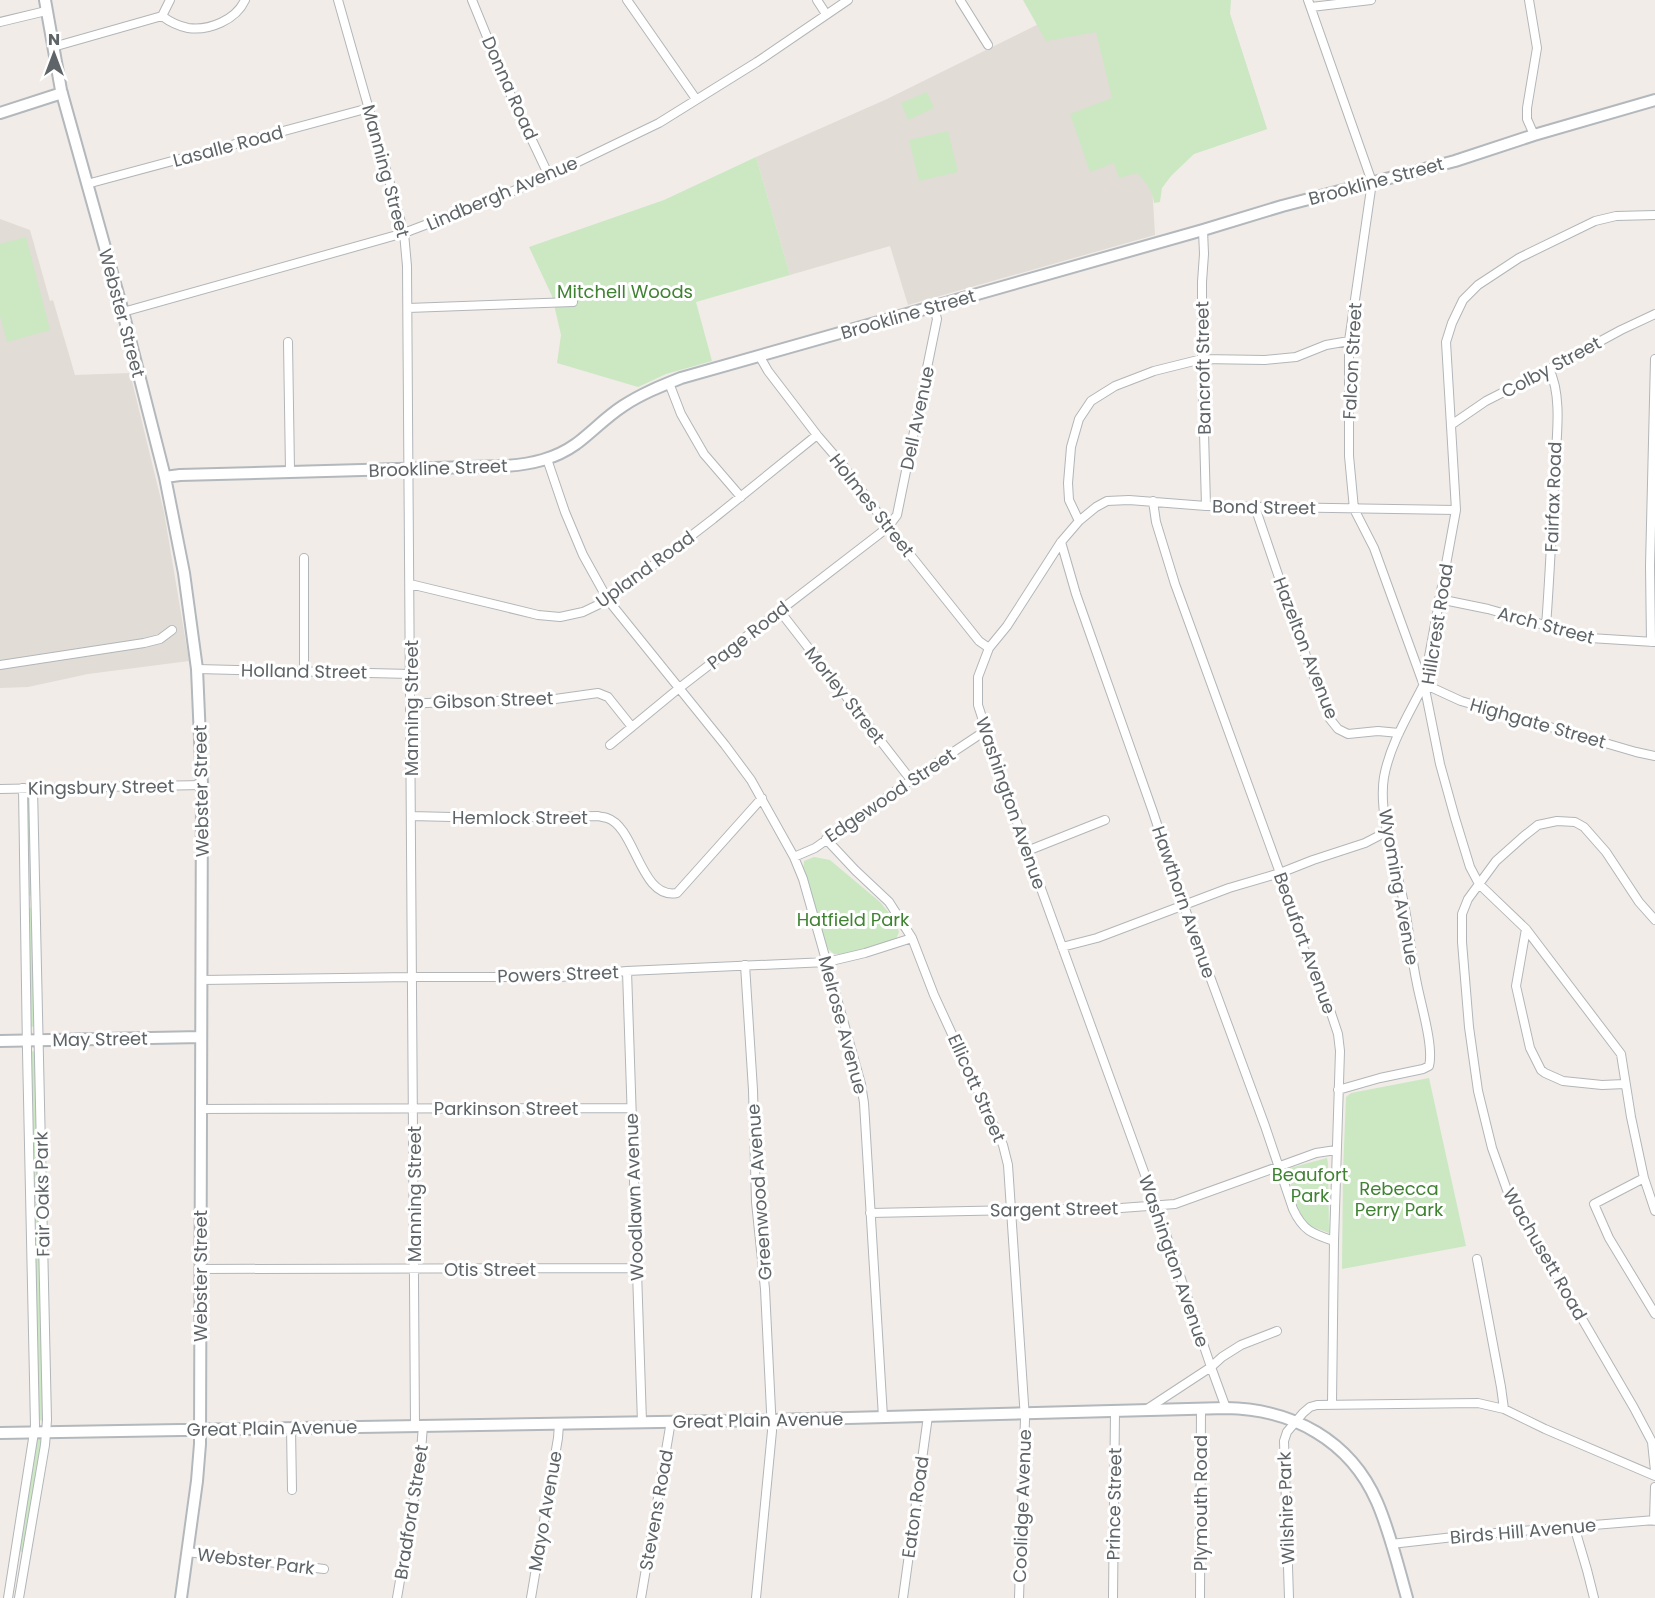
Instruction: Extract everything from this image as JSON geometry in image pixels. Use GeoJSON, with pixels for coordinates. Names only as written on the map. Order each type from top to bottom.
{"type":"FeatureCollection","features":[{"type":"Feature","properties":{"kind":"street"},"geometry":{"type":"LineString","coordinates":[[53,47],[162,16],[170,0]]}},
{"type":"Feature","properties":{"kind":"street"},"geometry":{"type":"LineString","coordinates":[[162,16],[174,24],[186,27],[206,27],[234,15],[245,0]]}},
{"type":"Feature","properties":{"kind":"street","name":"Manning Street"},"geometry":{"type":"LineString","coordinates":[[338,0],[404,233],[407,266],[414,1269],[419,1426]]}},
{"type":"Feature","properties":{"kind":"street","name":"Donna Road"},"geometry":{"type":"LineString","coordinates":[[472,0],[512,98],[549,176]]}},
{"type":"Feature","properties":{"kind":"street"},"geometry":{"type":"LineString","coordinates":[[627,0],[696,99]]}},
{"type":"Feature","properties":{"kind":"street"},"geometry":{"type":"LineString","coordinates":[[817,0],[826,14]]}},
{"type":"Feature","properties":{"kind":"street","name":"Lindbergh Avenue"},"geometry":{"type":"LineString","coordinates":[[123,312],[404,233],[549,176],[659,123],[757,62],[848,0]]}},
{"type":"Feature","properties":{"kind":"street"},"geometry":{"type":"LineString","coordinates":[[960,0],[988,45]]}},
{"type":"Feature","properties":{"kind":"street"},"geometry":{"type":"LineString","coordinates":[[1310,3],[1371,0]]}},
{"type":"Feature","properties":{"kind":"street"},"geometry":{"type":"LineString","coordinates":[[1529,0],[1537,48],[1527,119],[1534,135]]}},
{"type":"Feature","properties":{"kind":"street","name":"Falcon Street"},"geometry":{"type":"LineString","coordinates":[[1310,3],[1372,182],[1349,341],[1349,456],[1354,508],[1374,548],[1424,684]]}},
{"type":"Feature","properties":{"kind":"street"},"geometry":{"type":"LineString","coordinates":[[0,22],[45,5]]}},
{"type":"Feature","properties":{"kind":"street","name":"Webster Street"},"geometry":{"type":"LineString","coordinates":[[45,5],[62,93],[123,312],[165,477],[184,573],[197,669],[202,785],[200,1430],[197,1480],[181,1598]]}},
{"type":"Feature","properties":{"kind":"street"},"geometry":{"type":"LineString","coordinates":[[0,113],[62,93]]}},
{"type":"Feature","properties":{"kind":"street","name":"Brookline Street"},"geometry":{"type":"LineString","coordinates":[[165,477],[533,463],[567,450],[621,407],[669,382],[1282,206],[1455,161],[1534,135],[1655,100]]}},
{"type":"Feature","properties":{"kind":"street","name":"Lasalle Road"},"geometry":{"type":"LineString","coordinates":[[87,184],[369,108]]}},
{"type":"Feature","properties":{"kind":"street","name":"Hillcrest Road"},"geometry":{"type":"LineString","coordinates":[[1655,214],[1616,216],[1595,221],[1519,258],[1478,285],[1463,300],[1446,342],[1456,510],[1424,684],[1440,764],[1470,867],[1479,884],[1526,929],[1621,1054],[1644,1178],[1655,1211]]}},
{"type":"Feature","properties":{"kind":"street","name":"Bancroft Street"},"geometry":{"type":"LineString","coordinates":[[1203,230],[1202,359],[1206,506]]}},
{"type":"Feature","properties":{"kind":"street"},"geometry":{"type":"LineString","coordinates":[[408,308],[573,302]]}},
{"type":"Feature","properties":{"kind":"street","name":"Dell Avenue"},"geometry":{"type":"LineString","coordinates":[[888,526],[897,515],[937,319],[934,307]]}},
{"type":"Feature","properties":{"kind":"street","name":"Colby Street"},"geometry":{"type":"LineString","coordinates":[[1451,425],[1486,401],[1655,314]]}},
{"type":"Feature","properties":{"kind":"street"},"geometry":{"type":"LineString","coordinates":[[1079,521],[1069,500],[1071,447],[1079,419],[1091,401],[1115,386],[1154,371],[1202,359],[1265,360],[1296,357],[1326,345],[1349,341]]}},
{"type":"Feature","properties":{"kind":"street"},"geometry":{"type":"LineString","coordinates":[[288,342],[290,471]]}},
{"type":"Feature","properties":{"kind":"street","name":"Holmes Street"},"geometry":{"type":"LineString","coordinates":[[760,357],[768,371],[888,526],[979,641],[989,648]]}},
{"type":"Feature","properties":{"kind":"street"},"geometry":{"type":"LineString","coordinates":[[1653,642],[1650,566],[1655,359]]}},
{"type":"Feature","properties":{"kind":"street","name":"Fairfax Road"},"geometry":{"type":"LineString","coordinates":[[1546,626],[1557,407],[1555,380],[1549,369]]}},
{"type":"Feature","properties":{"kind":"street"},"geometry":{"type":"LineString","coordinates":[[669,382],[681,414],[704,454],[741,497]]}},
{"type":"Feature","properties":{"kind":"street","name":"Upland Road"},"geometry":{"type":"LineString","coordinates":[[410,584],[538,615],[560,617],[583,612],[608,600],[817,435]]}},
{"type":"Feature","properties":{"kind":"street","name":"Melrose Avenue"},"geometry":{"type":"LineString","coordinates":[[547,459],[583,555],[608,600],[751,780],[794,857],[803,879],[861,1084],[864,1103],[883,1417]]}},
{"type":"Feature","properties":{"kind":"street","name":"Bond Street"},"geometry":{"type":"LineString","coordinates":[[1079,521],[1107,501],[1129,500],[1206,506],[1456,510]]}},
{"type":"Feature","properties":{"kind":"street","name":"Beaufort Avenue"},"geometry":{"type":"LineString","coordinates":[[1153,501],[1156,522],[1175,584],[1280,873],[1304,948],[1338,1034],[1340,1051],[1332,1404]]}},
{"type":"Feature","properties":{"kind":"street","name":"Hazelton Avenue"},"geometry":{"type":"LineString","coordinates":[[1255,507],[1330,719],[1338,729],[1348,734],[1378,731],[1399,733]]}},
{"type":"Feature","properties":{"kind":"street","name":"Washington Avenue"},"geometry":{"type":"LineString","coordinates":[[1079,521],[1061,542],[1007,626],[989,648],[978,677],[978,705],[1027,851],[1156,1205],[1226,1408]]}},
{"type":"Feature","properties":{"kind":"street","name":"Page Road"},"geometry":{"type":"LineString","coordinates":[[610,745],[678,689],[888,526]]}},
{"type":"Feature","properties":{"kind":"street","name":"Hawthorn Avenue"},"geometry":{"type":"LineString","coordinates":[[1061,542],[1076,594],[1184,906],[1299,1221],[1313,1234],[1334,1241]]}},
{"type":"Feature","properties":{"kind":"street"},"geometry":{"type":"LineString","coordinates":[[304,558],[304,671]]}},
{"type":"Feature","properties":{"kind":"street","name":"Arch Street"},"geometry":{"type":"LineString","coordinates":[[1439,599],[1488,609],[1590,638],[1653,642]]}},
{"type":"Feature","properties":{"kind":"street","name":"Morley Street"},"geometry":{"type":"LineString","coordinates":[[779,610],[911,780]]}},
{"type":"Feature","properties":{"kind":"street"},"geometry":{"type":"LineString","coordinates":[[0,665],[144,643],[160,639],[172,630]]}},
{"type":"Feature","properties":{"kind":"street","name":"Holland Street"},"geometry":{"type":"LineString","coordinates":[[197,669],[411,674]]}},
{"type":"Feature","properties":{"kind":"street","name":"Wyoming Avenue"},"geometry":{"type":"LineString","coordinates":[[1338,1090],[1429,1066],[1429,1045],[1383,797],[1384,777],[1399,733],[1424,684]]}},
{"type":"Feature","properties":{"kind":"street","name":"Highgate Street"},"geometry":{"type":"LineString","coordinates":[[1424,684],[1461,701],[1655,756]]}},
{"type":"Feature","properties":{"kind":"street","name":"Gibson Street"},"geometry":{"type":"LineString","coordinates":[[411,704],[461,701],[541,701],[598,693],[608,697],[632,727]]}},
{"type":"Feature","properties":{"kind":"street","name":"Edgewood Street"},"geometry":{"type":"LineString","coordinates":[[794,857],[815,848],[911,780],[986,731]]}},
{"type":"Feature","properties":{"kind":"street","name":"Kingsbury Street"},"geometry":{"type":"LineString","coordinates":[[0,789],[202,785]]}},
{"type":"Feature","properties":{"kind":"street","name":"Fair Oaks Park"},"geometry":{"type":"LineString","coordinates":[[19,1598],[46,1432],[43,1228],[25,902],[23,788]]}},
{"type":"Feature","properties":{"kind":"street","name":"Fair Oaks Park"},"geometry":{"type":"LineString","coordinates":[[8,1598],[34,1432],[30,1228],[35,901],[33,788]]}},
{"type":"Feature","properties":{"kind":"street","name":"Hemlock Street"},"geometry":{"type":"LineString","coordinates":[[411,816],[491,818],[598,816],[609,818],[629,839],[642,870],[658,888],[669,894],[677,893],[762,798]]}},
{"type":"Feature","properties":{"kind":"street"},"geometry":{"type":"LineString","coordinates":[[1027,851],[1105,820]]}},
{"type":"Feature","properties":{"kind":"street","name":"Wachusett Road"},"geometry":{"type":"LineString","coordinates":[[1655,920],[1606,852],[1584,827],[1575,822],[1557,821],[1538,825],[1496,861],[1468,899],[1462,914],[1469,1027],[1478,1091],[1492,1148],[1507,1190],[1652,1442],[1655,1471]]}},
{"type":"Feature","properties":{"kind":"street"},"geometry":{"type":"LineString","coordinates":[[1062,947],[1097,938],[1229,888],[1365,843],[1388,831]]}},
{"type":"Feature","properties":{"kind":"street","name":"Ellicott Street"},"geometry":{"type":"LineString","coordinates":[[826,839],[889,902],[912,938],[934,995],[1003,1145],[1008,1165],[1025,1413]]}},
{"type":"Feature","properties":{"kind":"street"},"geometry":{"type":"LineString","coordinates":[[25,902],[35,901]]}},
{"type":"Feature","properties":{"kind":"street"},"geometry":{"type":"LineString","coordinates":[[1526,929],[1516,986],[1530,1048],[1541,1070],[1563,1081],[1602,1085],[1625,1084]]}},
{"type":"Feature","properties":{"kind":"street","name":"Powers Street"},"geometry":{"type":"LineString","coordinates":[[201,980],[560,977],[627,971],[827,962],[912,938]]}},
{"type":"Feature","properties":{"kind":"street","name":"Greenwood Avenue"},"geometry":{"type":"LineString","coordinates":[[745,965],[753,1090],[756,1202],[765,1289],[772,1420],[756,1598]]}},
{"type":"Feature","properties":{"kind":"street","name":"Woodlawn Avenue"},"geometry":{"type":"LineString","coordinates":[[627,971],[642,1422]]}},
{"type":"Feature","properties":{"kind":"street","name":"May Street"},"geometry":{"type":"LineString","coordinates":[[0,1041],[201,1037]]}},
{"type":"Feature","properties":{"kind":"street","name":"Parkinson Street"},"geometry":{"type":"LineString","coordinates":[[200,1109],[631,1108]]}},
{"type":"Feature","properties":{"kind":"street","name":"Sargent Street"},"geometry":{"type":"LineString","coordinates":[[870,1213],[1121,1208],[1175,1204],[1279,1166],[1336,1150]]}},
{"type":"Feature","properties":{"kind":"street"},"geometry":{"type":"LineString","coordinates":[[1644,1178],[1594,1204],[1608,1238],[1655,1314]]}},
{"type":"Feature","properties":{"kind":"street"},"geometry":{"type":"LineString","coordinates":[[30,1228],[43,1228]]}},
{"type":"Feature","properties":{"kind":"street"},"geometry":{"type":"LineString","coordinates":[[1477,1259],[1504,1409]]}},
{"type":"Feature","properties":{"kind":"street","name":"Otis Street"},"geometry":{"type":"LineString","coordinates":[[200,1269],[636,1268]]}},
{"type":"Feature","properties":{"kind":"street"},"geometry":{"type":"LineString","coordinates":[[1145,1410],[1241,1345],[1277,1330]]}},
{"type":"Feature","properties":{"kind":"street"},"geometry":{"type":"LineString","coordinates":[[1296,1421],[1310,1407],[1317,1405],[1478,1403],[1504,1409],[1655,1476]]}},
{"type":"Feature","properties":{"kind":"street","name":"Plymouth Road"},"geometry":{"type":"LineString","coordinates":[[1200,1598],[1201,1409]]}},
{"type":"Feature","properties":{"kind":"street","name":"Great Plain Avenue"},"geometry":{"type":"LineString","coordinates":[[0,1433],[772,1420],[1249,1409],[1296,1421],[1337,1447],[1354,1465],[1368,1484],[1377,1503],[1407,1598]]}},
{"type":"Feature","properties":{"kind":"street","name":"Prince Street"},"geometry":{"type":"LineString","coordinates":[[1113,1598],[1115,1411]]}},
{"type":"Feature","properties":{"kind":"street","name":"Coolidge Avenue"},"geometry":{"type":"LineString","coordinates":[[1019,1598],[1025,1413]]}},
{"type":"Feature","properties":{"kind":"street","name":"Eaton Road"},"geometry":{"type":"LineString","coordinates":[[903,1598],[928,1416]]}},
{"type":"Feature","properties":{"kind":"street","name":"Stevens Road"},"geometry":{"type":"LineString","coordinates":[[641,1598],[671,1421]]}},
{"type":"Feature","properties":{"kind":"street","name":"Wilshire Park"},"geometry":{"type":"LineString","coordinates":[[1288,1598],[1284,1445],[1287,1432],[1296,1421]]}},
{"type":"Feature","properties":{"kind":"street","name":"Mayo Avenue"},"geometry":{"type":"LineString","coordinates":[[531,1598],[559,1424]]}},
{"type":"Feature","properties":{"kind":"street","name":"Bradford Street"},"geometry":{"type":"LineString","coordinates":[[398,1598],[420,1463],[419,1426]]}},
{"type":"Feature","properties":{"kind":"street"},"geometry":{"type":"LineString","coordinates":[[291,1428],[292,1490]]}},
{"type":"Feature","properties":{"kind":"street"},"geometry":{"type":"LineString","coordinates":[[1654,1521],[1655,1486]]}},
{"type":"Feature","properties":{"kind":"street","name":"Birds Hill Avenue"},"geometry":{"type":"LineString","coordinates":[[1391,1544],[1574,1526],[1654,1521]]}},
{"type":"Feature","properties":{"kind":"street"},"geometry":{"type":"LineString","coordinates":[[1574,1526],[1594,1598]]}},
{"type":"Feature","properties":{"kind":"street","name":"Webster Park"},"geometry":{"type":"LineString","coordinates":[[187,1552],[324,1569]]}},
{"type":"Feature","properties":{"kind":"street"},"geometry":{"type":"LineString","coordinates":[[14,1557],[26,1558]]}},
{"type":"Feature","properties":{"kind":"shaded area"},"geometry":{"type":"Polygon","coordinates":[[[1087,0],[1230,14],[1267,129],[1151,168],[1155,235],[908,305],[890,246],[790,275],[756,157],[887,99],[1087,0]]]}},
{"type":"Feature","properties":{"kind":"shaded area"},"geometry":{"type":"Polygon","coordinates":[[[0,219],[30,230],[50,301],[53,300],[75,375],[130,373],[164,512],[189,661],[88,674],[28,687],[0,688],[0,219]]]}},
{"type":"Feature","properties":{"kind":"green space"},"geometry":{"type":"Polygon","coordinates":[[[1023,0],[1231,0],[1230,14],[1267,129],[1194,154],[1162,188],[1160,202],[1154,203],[1148,186],[1137,173],[1119,178],[1114,163],[1090,172],[1070,114],[1112,98],[1096,32],[1046,41],[1023,0]]]}},
{"type":"Feature","properties":{"kind":"green space"},"geometry":{"type":"Polygon","coordinates":[[[927,92],[934,108],[908,120],[901,103],[927,92]]]}},
{"type":"Feature","properties":{"kind":"green space"},"geometry":{"type":"Polygon","coordinates":[[[948,131],[958,172],[919,181],[909,140],[948,131]]]}},
{"type":"Feature","properties":{"kind":"green space","name":"Mitchell Woods"},"geometry":{"type":"Polygon","coordinates":[[[756,157],[790,275],[696,302],[712,361],[666,374],[638,387],[557,363],[561,335],[552,296],[529,247],[664,200],[756,157]]]}},
{"type":"Feature","properties":{"kind":"green space"},"geometry":{"type":"Polygon","coordinates":[[[26,237],[50,330],[7,342],[0,316],[0,244],[26,237]]]}},
{"type":"Feature","properties":{"kind":"green space"},"geometry":{"type":"Polygon","coordinates":[[[28,798],[32,894],[29,896],[26,800],[28,798]]]}},
{"type":"Feature","properties":{"kind":"green space","name":"Hatfield Park"},"geometry":{"type":"Polygon","coordinates":[[[814,857],[830,860],[880,902],[895,920],[899,932],[896,939],[846,954],[834,954],[828,949],[803,870],[804,861],[814,857]]]}},
{"type":"Feature","properties":{"kind":"green space"},"geometry":{"type":"Polygon","coordinates":[[[29,908],[32,910],[34,1026],[32,1027],[30,1027],[29,908]]]}},
{"type":"Feature","properties":{"kind":"green space"},"geometry":{"type":"Polygon","coordinates":[[[32,1051],[36,1052],[40,1221],[37,1224],[34,1221],[32,1051]]]}},
{"type":"Feature","properties":{"kind":"green space","name":"Rebecca Perry Park"},"geometry":{"type":"Polygon","coordinates":[[[1429,1078],[1466,1246],[1342,1269],[1346,1097],[1351,1093],[1429,1078]]]}},
{"type":"Feature","properties":{"kind":"green space","name":"Beaufort Park"},"geometry":{"type":"Polygon","coordinates":[[[1327,1158],[1329,1233],[1307,1225],[1298,1208],[1286,1169],[1327,1158]]]}},
{"type":"Feature","properties":{"kind":"green space"},"geometry":{"type":"Polygon","coordinates":[[[35,1234],[40,1236],[44,1419],[42,1421],[38,1419],[35,1234]]]}},
{"type":"Feature","properties":{"kind":"green space"},"geometry":{"type":"Polygon","coordinates":[[[40,1438],[42,1440],[22,1552],[19,1551],[36,1441],[40,1438]]]}}]}
